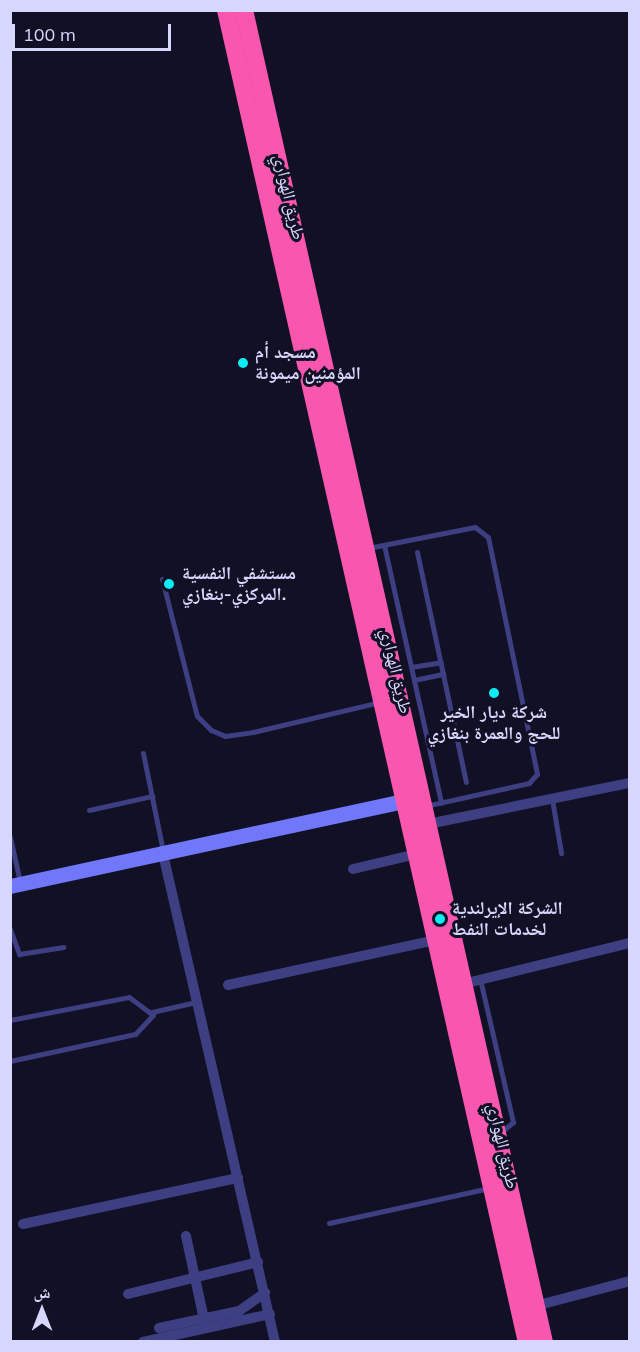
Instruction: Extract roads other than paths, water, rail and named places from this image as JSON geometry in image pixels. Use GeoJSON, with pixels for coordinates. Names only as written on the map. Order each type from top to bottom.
{"type":"FeatureCollection","features":[{"type":"Feature","properties":{"kind":"highway","name":"طريق الهواري"},"geometry":{"type":"LineString","coordinates":[[226,10],[417,854],[490,1188],[527,1341]]}},
{"type":"Feature","properties":{"kind":"highway","name":"طريق الهواري"},"geometry":{"type":"LineString","coordinates":[[244,10],[366,548],[472,981],[496,1134],[544,1341]]}},
{"type":"Feature","properties":{"kind":"street"},"geometry":{"type":"LineString","coordinates":[[431,811],[552,799],[630,783]]}},
{"type":"Feature","properties":{"kind":"street"},"geometry":{"type":"LineString","coordinates":[[16,885],[404,801]]}},
{"type":"Feature","properties":{"kind":"street"},"geometry":{"type":"LineString","coordinates":[[164,854],[275,1341]]}},
{"type":"Feature","properties":{"kind":"street"},"geometry":{"type":"LineString","coordinates":[[353,869],[417,854]]}},
{"type":"Feature","properties":{"kind":"street"},"geometry":{"type":"LineString","coordinates":[[228,985],[436,940]]}},
{"type":"Feature","properties":{"kind":"street"},"geometry":{"type":"LineString","coordinates":[[472,981],[630,943]]}},
{"type":"Feature","properties":{"kind":"street"},"geometry":{"type":"LineString","coordinates":[[23,1224],[238,1178]]}},
{"type":"Feature","properties":{"kind":"street"},"geometry":{"type":"LineString","coordinates":[[186,1236],[204,1319]]}},
{"type":"Feature","properties":{"kind":"street"},"geometry":{"type":"LineString","coordinates":[[128,1294],[258,1262]]}},
{"type":"Feature","properties":{"kind":"street"},"geometry":{"type":"LineString","coordinates":[[535,1306],[630,1281]]}},
{"type":"Feature","properties":{"kind":"street"},"geometry":{"type":"LineString","coordinates":[[159,1328],[244,1309],[265,1293]]}},
{"type":"Feature","properties":{"kind":"street"},"geometry":{"type":"LineString","coordinates":[[143,1341],[270,1314]]}},
{"type":"Feature","properties":{"kind":"lane"},"geometry":{"type":"LineString","coordinates":[[366,548],[480,528],[488,537],[537,774],[529,783],[431,811],[414,680],[384,545]]}},
{"type":"Feature","properties":{"kind":"lane"},"geometry":{"type":"LineString","coordinates":[[417,552],[466,782]]}},
{"type":"Feature","properties":{"kind":"lane"},"geometry":{"type":"LineString","coordinates":[[162,579],[197,716],[211,729],[225,736],[253,732],[382,702]]}},
{"type":"Feature","properties":{"kind":"lane"},"geometry":{"type":"LineString","coordinates":[[411,667],[441,662]]}},
{"type":"Feature","properties":{"kind":"lane"},"geometry":{"type":"LineString","coordinates":[[414,680],[443,674]]}},
{"type":"Feature","properties":{"kind":"lane"},"geometry":{"type":"LineString","coordinates":[[142,753],[164,854]]}},
{"type":"Feature","properties":{"kind":"lane"},"geometry":{"type":"LineString","coordinates":[[89,810],[152,796]]}},
{"type":"Feature","properties":{"kind":"lane"},"geometry":{"type":"LineString","coordinates":[[552,799],[561,853]]}},
{"type":"Feature","properties":{"kind":"lane"},"geometry":{"type":"LineString","coordinates":[[10,837],[16,885]]}},
{"type":"Feature","properties":{"kind":"lane"},"geometry":{"type":"LineString","coordinates":[[10,929],[19,954],[63,947]]}},
{"type":"Feature","properties":{"kind":"lane"},"geometry":{"type":"LineString","coordinates":[[10,1020],[129,997],[152,1012],[196,1002]]}},
{"type":"Feature","properties":{"kind":"lane"},"geometry":{"type":"LineString","coordinates":[[10,1061],[135,1034],[151,1022],[152,1012]]}},
{"type":"Feature","properties":{"kind":"lane"},"geometry":{"type":"LineString","coordinates":[[329,1223],[490,1188]]}},
{"type":"Feature","properties":{"kind":"place","name":"مسجد أم المؤمنين ميمونة"},"geometry":{"type":"Point","coordinates":[243,363]}},
{"type":"Feature","properties":{"kind":"place","name":"مستشفي النفسية المركزي-بنغازي."},"geometry":{"type":"Point","coordinates":[169,584]}},
{"type":"Feature","properties":{"kind":"place","name":"شركة ديار الخير للحج والعمرة بنغازي"},"geometry":{"type":"Point","coordinates":[494,693]}},
{"type":"Feature","properties":{"kind":"place","name":"الشركة الإيرلندية لخدمات النفط"},"geometry":{"type":"Point","coordinates":[440,919]}}]}
